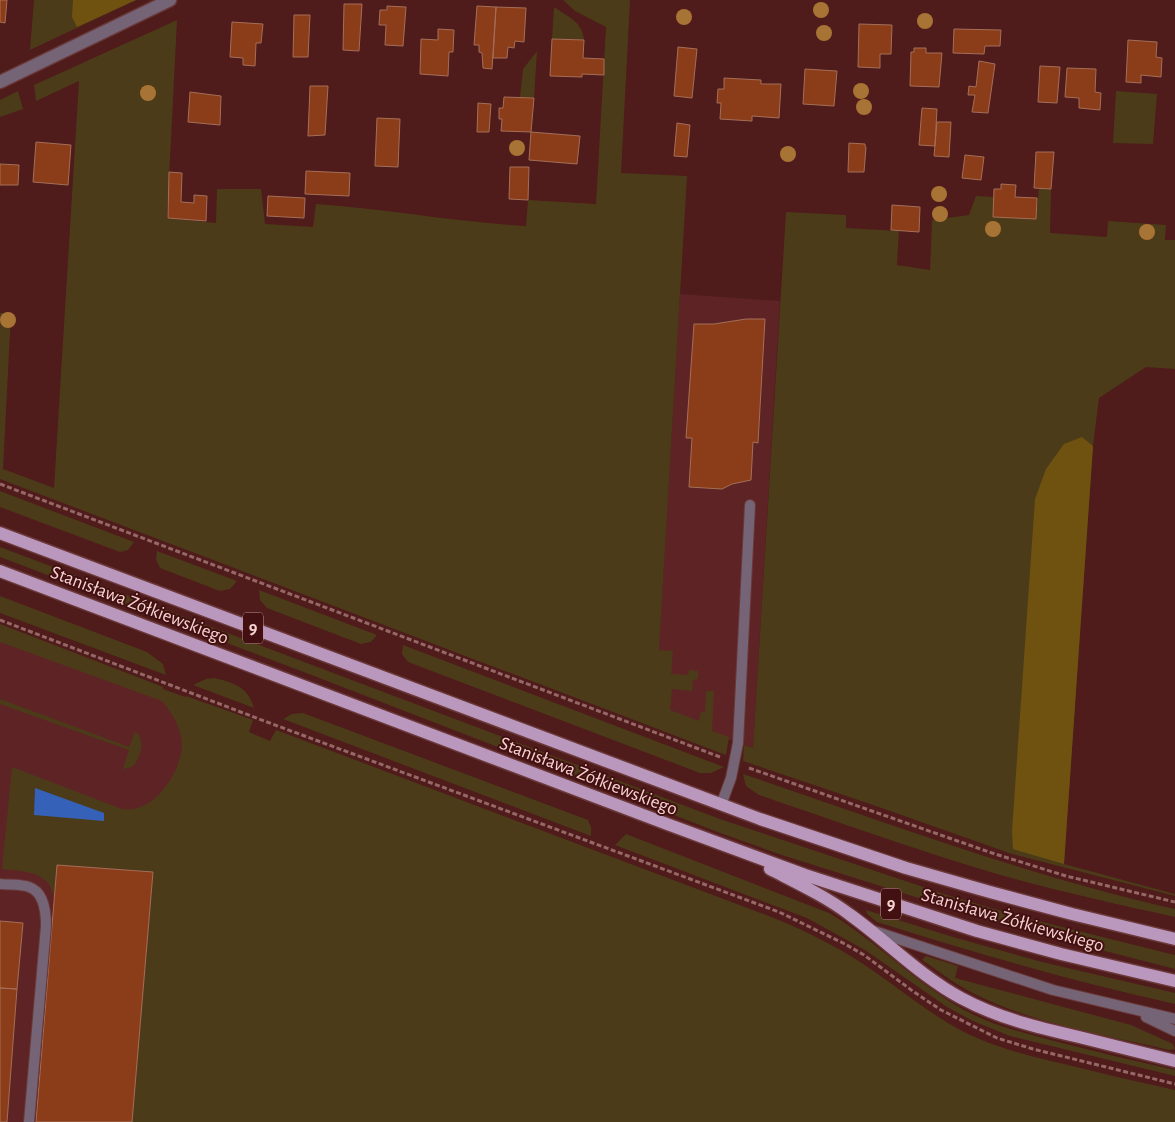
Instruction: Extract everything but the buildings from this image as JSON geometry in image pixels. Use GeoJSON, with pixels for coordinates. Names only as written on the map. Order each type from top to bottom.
{"type":"FeatureCollection","features":[{"type":"Feature","properties":{"kind":"main road","name":"Stanisława Żółkiewskiego"},"geometry":{"type":"LineString","coordinates":[[0,533],[721,805],[824,841],[934,876],[1072,914],[1175,939]]}},
{"type":"Feature","properties":{"kind":"main road","name":"Stanisława Żółkiewskiego"},"geometry":{"type":"LineString","coordinates":[[0,571],[723,845],[858,893],[977,931],[1061,954],[1175,981]]}},
{"type":"Feature","properties":{"kind":"main road"},"geometry":{"type":"LineString","coordinates":[[723,845],[831,901],[910,963],[961,998],[1017,1021],[1175,1061]]}},
{"type":"Feature","properties":{"kind":"street"},"geometry":{"type":"LineString","coordinates":[[0,82],[170,0]]}},
{"type":"Feature","properties":{"kind":"lane"},"geometry":{"type":"LineString","coordinates":[[721,805],[735,763],[738,733],[750,505]]}},
{"type":"Feature","properties":{"kind":"lane"},"geometry":{"type":"LineString","coordinates":[[0,884],[30,887],[38,894],[46,913],[29,1122]]}},
{"type":"Feature","properties":{"kind":"lane"},"geometry":{"type":"LineString","coordinates":[[870,930],[1054,990],[1175,1019]]}},
{"type":"Feature","properties":{"kind":"lane"},"geometry":{"type":"LineString","coordinates":[[1132,1010],[1175,1031]]}},
{"type":"Feature","properties":{"kind":"path"},"geometry":{"type":"LineString","coordinates":[[0,484],[735,763],[992,853],[1066,876],[1175,902]]}},
{"type":"Feature","properties":{"kind":"path"},"geometry":{"type":"LineString","coordinates":[[0,620],[779,912],[864,955],[941,1010],[997,1038],[1034,1050],[1175,1084]]}},
{"type":"Feature","properties":{"kind":"shaded area"},"geometry":{"type":"Polygon","coordinates":[[[34,0],[136,0],[30,50],[34,0]]]}},
{"type":"Feature","properties":{"kind":"shaded area"},"geometry":{"type":"Polygon","coordinates":[[[73,0],[136,0],[77,27],[72,17],[73,0]]]}},
{"type":"Feature","properties":{"kind":"shaded area"},"geometry":{"type":"Polygon","coordinates":[[[563,0],[630,0],[621,173],[687,176],[659,650],[673,651],[671,674],[688,675],[689,670],[698,671],[698,679],[693,680],[692,691],[672,689],[670,710],[699,721],[701,712],[705,712],[706,691],[714,691],[712,731],[729,737],[726,755],[0,479],[0,313],[11,313],[3,469],[54,488],[79,81],[36,101],[34,85],[177,20],[167,218],[216,223],[217,189],[261,189],[265,224],[313,227],[316,204],[526,226],[528,200],[596,204],[606,27],[575,11],[563,0]]]}},
{"type":"Feature","properties":{"kind":"shaded area"},"geometry":{"type":"Polygon","coordinates":[[[554,7],[578,24],[584,40],[552,39],[554,7]]]}},
{"type":"Feature","properties":{"kind":"shaded area"},"geometry":{"type":"Polygon","coordinates":[[[537,51],[534,98],[520,97],[523,69],[537,51]]]}},
{"type":"Feature","properties":{"kind":"shaded area"},"geometry":{"type":"Polygon","coordinates":[[[18,91],[23,109],[0,117],[0,100],[18,91]]]}},
{"type":"Feature","properties":{"kind":"shaded area"},"geometry":{"type":"Polygon","coordinates":[[[1116,91],[1157,94],[1153,144],[1113,143],[1116,91]]]}},
{"type":"Feature","properties":{"kind":"shaded area"},"geometry":{"type":"Polygon","coordinates":[[[1039,188],[1051,189],[1050,233],[1107,237],[1108,221],[1166,225],[1165,240],[1175,240],[1175,369],[1146,367],[1099,398],[1093,446],[1064,864],[1175,894],[1175,896],[1012,854],[743,761],[744,745],[753,748],[786,212],[846,215],[846,228],[899,231],[897,265],[930,270],[932,220],[969,215],[976,196],[994,197],[993,217],[1036,219],[1039,188]]]}},
{"type":"Feature","properties":{"kind":"shaded area"},"geometry":{"type":"Polygon","coordinates":[[[680,294],[780,301],[753,748],[655,713],[680,294]]]}},
{"type":"Feature","properties":{"kind":"shaded area"},"geometry":{"type":"Polygon","coordinates":[[[1082,437],[1093,446],[1064,864],[1013,849],[1012,831],[1035,499],[1046,469],[1064,444],[1082,437]]]}},
{"type":"Feature","properties":{"kind":"shaded area"},"geometry":{"type":"Polygon","coordinates":[[[0,491],[134,542],[128,550],[120,552],[0,507],[0,491]]]}},
{"type":"Feature","properties":{"kind":"shaded area"},"geometry":{"type":"Polygon","coordinates":[[[0,547],[720,819],[947,895],[1022,917],[1175,955],[1175,969],[1001,924],[782,855],[723,834],[0,557],[0,547]]]}},
{"type":"Feature","properties":{"kind":"shaded area"},"geometry":{"type":"Polygon","coordinates":[[[157,551],[237,581],[230,589],[220,591],[160,568],[156,560],[157,551]]]}},
{"type":"Feature","properties":{"kind":"shaded area"},"geometry":{"type":"Polygon","coordinates":[[[259,590],[377,635],[371,642],[361,644],[267,608],[260,600],[259,590]]]}},
{"type":"Feature","properties":{"kind":"shaded area"},"geometry":{"type":"Polygon","coordinates":[[[0,596],[147,652],[163,664],[166,675],[0,613],[0,596]]]}},
{"type":"Feature","properties":{"kind":"shaded area"},"geometry":{"type":"Polygon","coordinates":[[[0,624],[163,687],[163,689],[253,720],[249,732],[270,741],[276,730],[779,920],[820,939],[850,956],[873,970],[934,1014],[973,1036],[1024,1054],[1175,1090],[1175,1122],[132,1122],[153,872],[57,865],[54,896],[48,883],[37,875],[2,869],[12,767],[122,809],[134,809],[154,799],[168,784],[181,755],[182,740],[179,728],[162,701],[0,642],[0,624]]]}},
{"type":"Feature","properties":{"kind":"shaded area"},"geometry":{"type":"Polygon","coordinates":[[[0,636],[190,710],[162,1122],[0,1122],[0,636]]]}},
{"type":"Feature","properties":{"kind":"shaded area"},"geometry":{"type":"Polygon","coordinates":[[[403,645],[724,767],[711,773],[700,773],[408,662],[402,654],[403,645]]]}},
{"type":"Feature","properties":{"kind":"shaded area"},"geometry":{"type":"Polygon","coordinates":[[[214,678],[240,687],[248,695],[254,708],[193,685],[206,679],[214,678]]]}},
{"type":"Feature","properties":{"kind":"shaded area"},"geometry":{"type":"Polygon","coordinates":[[[0,699],[129,747],[135,732],[141,743],[137,762],[129,768],[123,769],[129,750],[0,704],[0,699]]]}},
{"type":"Feature","properties":{"kind":"shaded area"},"geometry":{"type":"Polygon","coordinates":[[[303,713],[588,820],[591,827],[591,836],[283,719],[292,714],[303,713]]]}},
{"type":"Feature","properties":{"kind":"shaded area"},"geometry":{"type":"Polygon","coordinates":[[[743,774],[1065,881],[1175,909],[1175,917],[1033,884],[901,844],[759,795],[746,786],[743,774]]]}},
{"type":"Feature","properties":{"kind":"shaded area"},"geometry":{"type":"Polygon","coordinates":[[[626,834],[829,913],[847,924],[949,1001],[978,1017],[1032,1035],[1175,1070],[1175,1076],[1010,1036],[973,1021],[947,1007],[865,950],[807,918],[615,845],[626,834]]]}},
{"type":"Feature","properties":{"kind":"shaded area"},"geometry":{"type":"Polygon","coordinates":[[[866,910],[1042,962],[1175,993],[1175,1004],[1062,977],[951,945],[877,922],[867,914],[866,910]]]}},
{"type":"Feature","properties":{"kind":"shaded area"},"geometry":{"type":"Polygon","coordinates":[[[926,956],[958,966],[955,978],[1131,1025],[1173,1044],[1175,1049],[1169,1050],[1071,1028],[1022,1014],[999,1005],[949,979],[922,960],[926,956]]]}},
{"type":"Feature","properties":{"kind":"water"},"geometry":{"type":"Polygon","coordinates":[[[35,788],[104,813],[104,821],[34,815],[35,788]]]}}]}
